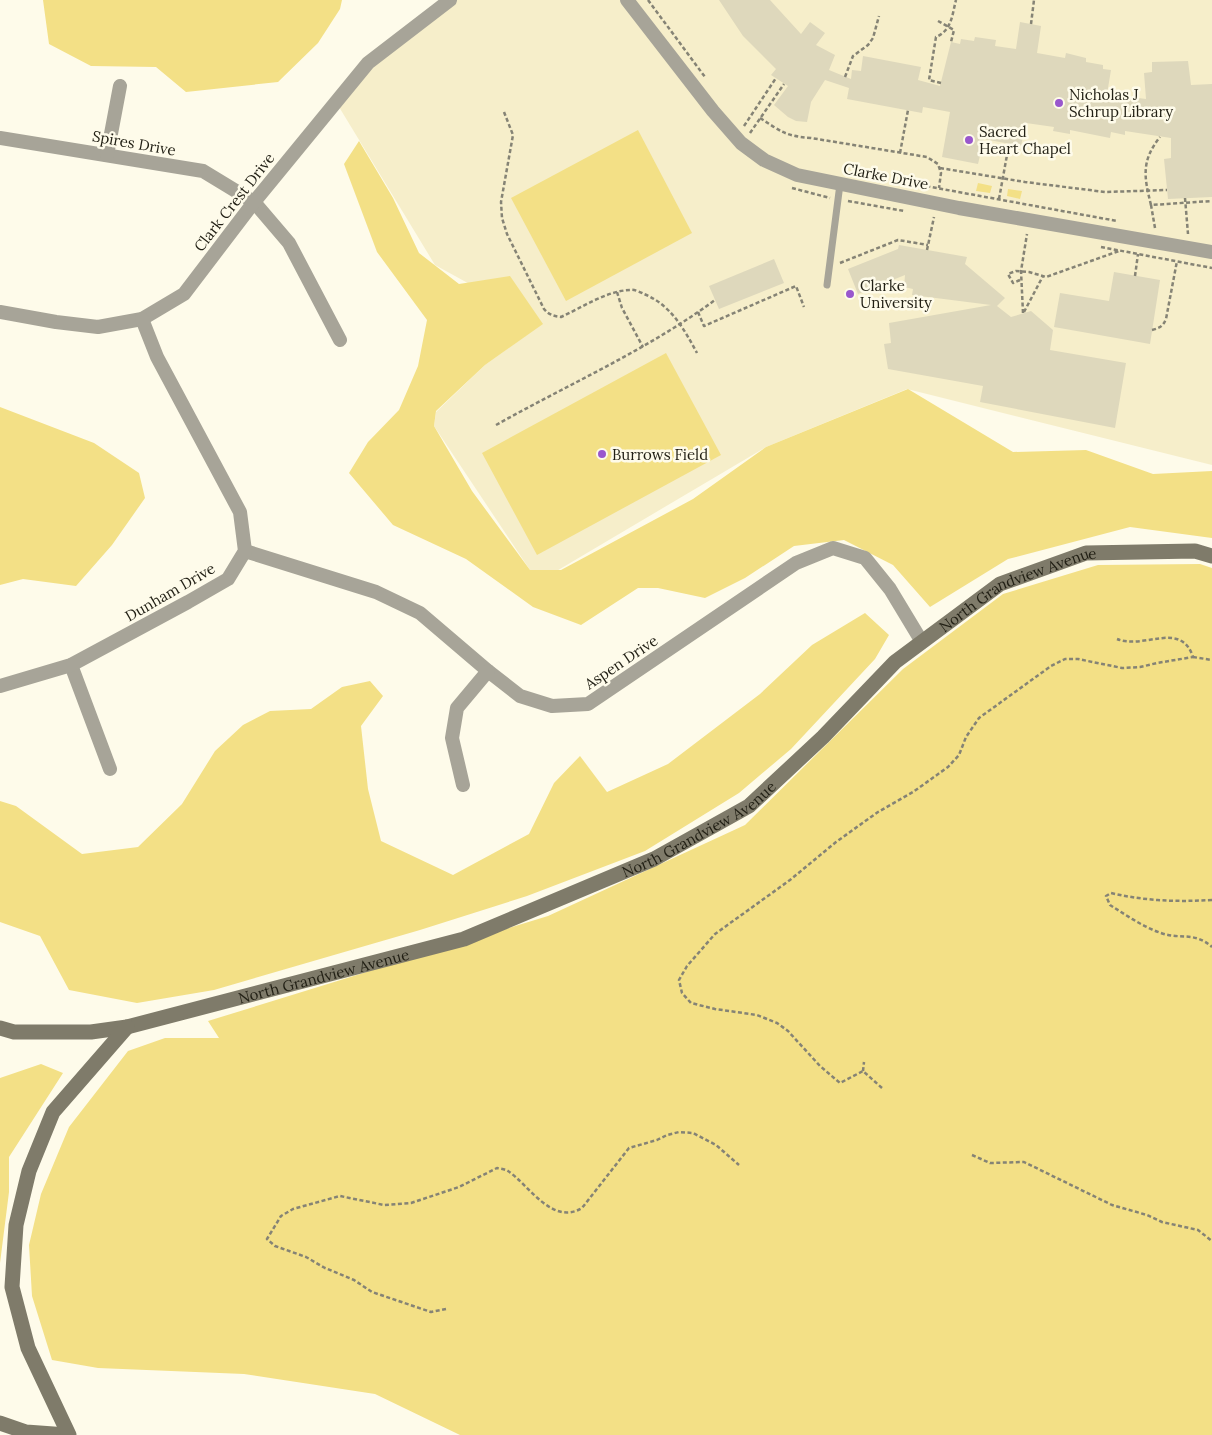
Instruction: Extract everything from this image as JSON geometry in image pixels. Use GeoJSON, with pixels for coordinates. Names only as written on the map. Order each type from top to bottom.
{"type":"FeatureCollection","features":[{"type":"Feature","properties":{"kind":"street","name":"Clark Crest Drive"},"geometry":{"type":"LineString","coordinates":[[0,312],[98,327],[142,319],[184,294],[254,202],[368,63],[450,0]]}},
{"type":"Feature","properties":{"kind":"street","name":"Clarke Drive"},"geometry":{"type":"LineString","coordinates":[[627,0],[712,111],[741,143],[764,160],[797,175],[996,214],[1212,252]]}},
{"type":"Feature","properties":{"kind":"street"},"geometry":{"type":"LineString","coordinates":[[107,154],[120,86]]}},
{"type":"Feature","properties":{"kind":"street","name":"Spires Drive"},"geometry":{"type":"LineString","coordinates":[[0,138],[203,171],[254,202],[289,243],[340,340]]}},
{"type":"Feature","properties":{"kind":"street"},"geometry":{"type":"LineString","coordinates":[[142,319],[157,357],[240,512],[245,551]]}},
{"type":"Feature","properties":{"kind":"street","name":"Aspen Drive"},"geometry":{"type":"LineString","coordinates":[[245,551],[376,592],[420,613],[520,696],[552,706],[588,704],[796,563],[832,548],[865,558],[890,589],[922,642]]}},
{"type":"Feature","properties":{"kind":"street","name":"Dunham Drive"},"geometry":{"type":"LineString","coordinates":[[0,686],[71,666],[228,579],[245,551]]}},
{"type":"Feature","properties":{"kind":"street","name":"North Grandview Avenue"},"geometry":{"type":"LineString","coordinates":[[0,1028],[14,1032],[90,1032],[127,1027],[464,939],[654,859],[749,806],[824,737],[895,662],[1000,584],[1086,553],[1195,551],[1212,556]]}},
{"type":"Feature","properties":{"kind":"street"},"geometry":{"type":"LineString","coordinates":[[71,666],[110,769]]}},
{"type":"Feature","properties":{"kind":"street"},"geometry":{"type":"LineString","coordinates":[[463,785],[452,738],[457,708],[488,671]]}},
{"type":"Feature","properties":{"kind":"street"},"geometry":{"type":"LineString","coordinates":[[0,1423],[26,1432],[68,1435],[28,1348],[12,1287],[16,1225],[29,1171],[53,1112],[127,1027]]}},
{"type":"Feature","properties":{"kind":"lane"},"geometry":{"type":"LineString","coordinates":[[828,285],[840,184]]}},
{"type":"Feature","properties":{"kind":"path"},"geometry":{"type":"LineString","coordinates":[[648,0],[710,84]]}},
{"type":"Feature","properties":{"kind":"path"},"geometry":{"type":"LineString","coordinates":[[941,84],[929,80],[936,37],[944,34],[948,27],[956,0]]}},
{"type":"Feature","properties":{"kind":"path"},"geometry":{"type":"LineString","coordinates":[[1031,24],[1034,0]]}},
{"type":"Feature","properties":{"kind":"path"},"geometry":{"type":"LineString","coordinates":[[845,76],[853,56],[868,45],[872,38],[879,16]]}},
{"type":"Feature","properties":{"kind":"path"},"geometry":{"type":"LineString","coordinates":[[938,20],[954,30],[951,42]]}},
{"type":"Feature","properties":{"kind":"path"},"geometry":{"type":"LineString","coordinates":[[757,138],[743,126],[776,78]]}},
{"type":"Feature","properties":{"kind":"path"},"geometry":{"type":"LineString","coordinates":[[750,132],[784,84]]}},
{"type":"Feature","properties":{"kind":"path"},"geometry":{"type":"LineString","coordinates":[[900,152],[908,110]]}},
{"type":"Feature","properties":{"kind":"path"},"geometry":{"type":"LineString","coordinates":[[504,112],[513,135],[501,202],[502,218],[507,234],[544,309],[554,316],[562,317],[610,294],[632,289],[652,298],[673,314],[681,324],[697,353]]}},
{"type":"Feature","properties":{"kind":"path"},"geometry":{"type":"LineString","coordinates":[[760,118],[786,135],[927,157],[938,164],[940,168],[939,188]]}},
{"type":"Feature","properties":{"kind":"path"},"geometry":{"type":"LineString","coordinates":[[1155,228],[1147,191],[1147,158],[1160,136]]}},
{"type":"Feature","properties":{"kind":"path"},"geometry":{"type":"LineString","coordinates":[[996,214],[1009,144]]}},
{"type":"Feature","properties":{"kind":"path"},"geometry":{"type":"LineString","coordinates":[[940,168],[1026,182],[1106,192],[1167,190]]}},
{"type":"Feature","properties":{"kind":"path"},"geometry":{"type":"LineString","coordinates":[[920,185],[1124,222]]}},
{"type":"Feature","properties":{"kind":"path"},"geometry":{"type":"LineString","coordinates":[[788,186],[795,190],[838,200],[905,212]]}},
{"type":"Feature","properties":{"kind":"path"},"geometry":{"type":"LineString","coordinates":[[1185,198],[1188,234]]}},
{"type":"Feature","properties":{"kind":"path"},"geometry":{"type":"LineString","coordinates":[[1151,205],[1212,201]]}},
{"type":"Feature","properties":{"kind":"path"},"geometry":{"type":"LineString","coordinates":[[927,250],[934,217],[942,218]]}},
{"type":"Feature","properties":{"kind":"path"},"geometry":{"type":"LineString","coordinates":[[1149,227],[1163,229]]}},
{"type":"Feature","properties":{"kind":"path"},"geometry":{"type":"LineString","coordinates":[[1019,232],[1027,234],[1020,272],[1023,313],[1043,276]]}},
{"type":"Feature","properties":{"kind":"path"},"geometry":{"type":"LineString","coordinates":[[1180,232],[1196,235]]}},
{"type":"Feature","properties":{"kind":"path"},"geometry":{"type":"LineString","coordinates":[[830,268],[898,240],[928,245]]}},
{"type":"Feature","properties":{"kind":"path"},"geometry":{"type":"LineString","coordinates":[[1092,246],[1212,268]]}},
{"type":"Feature","properties":{"kind":"path"},"geometry":{"type":"LineString","coordinates":[[1020,280],[1013,283],[1008,274],[1029,272],[1046,277],[1120,251]]}},
{"type":"Feature","properties":{"kind":"path"},"geometry":{"type":"LineString","coordinates":[[1135,276],[1138,254]]}},
{"type":"Feature","properties":{"kind":"path"},"geometry":{"type":"LineString","coordinates":[[1152,330],[1164,325],[1177,261]]}},
{"type":"Feature","properties":{"kind":"path"},"geometry":{"type":"LineString","coordinates":[[698,312],[704,326],[796,286],[804,307]]}},
{"type":"Feature","properties":{"kind":"path"},"geometry":{"type":"LineString","coordinates":[[617,292],[622,308],[643,347]]}},
{"type":"Feature","properties":{"kind":"path"},"geometry":{"type":"LineString","coordinates":[[496,425],[556,391],[643,347],[681,324],[715,300]]}},
{"type":"Feature","properties":{"kind":"path"},"geometry":{"type":"LineString","coordinates":[[1117,639],[1126,643],[1169,637],[1182,640],[1191,650],[1193,657]]}},
{"type":"Feature","properties":{"kind":"path"},"geometry":{"type":"LineString","coordinates":[[863,1071],[840,1083],[820,1066],[788,1031],[777,1022],[757,1015],[715,1009],[690,1002],[682,993],[678,980],[687,966],[715,934],[790,880],[836,842],[878,812],[913,792],[948,766],[959,755],[966,737],[979,718],[1051,666],[1065,659],[1078,659],[1122,668],[1140,667],[1193,657],[1212,660]]}},
{"type":"Feature","properties":{"kind":"path"},"geometry":{"type":"LineString","coordinates":[[1212,900],[1161,902],[1111,893],[1106,896],[1110,904],[1159,933],[1169,936],[1204,939],[1212,947]]}},
{"type":"Feature","properties":{"kind":"path"},"geometry":{"type":"LineString","coordinates":[[863,1071],[864,1062]]}},
{"type":"Feature","properties":{"kind":"path"},"geometry":{"type":"LineString","coordinates":[[863,1071],[882,1088]]}},
{"type":"Feature","properties":{"kind":"path"},"geometry":{"type":"LineString","coordinates":[[446,1309],[431,1312],[372,1292],[354,1280],[325,1268],[306,1257],[275,1246],[267,1239],[281,1216],[293,1209],[340,1196],[384,1205],[411,1203],[459,1187],[497,1168],[507,1170],[537,1199],[548,1206],[560,1212],[573,1214],[582,1208],[629,1148],[679,1132],[693,1133],[716,1145],[739,1165]]}},
{"type":"Feature","properties":{"kind":"path"},"geometry":{"type":"LineString","coordinates":[[972,1155],[990,1163],[1024,1162],[1112,1205],[1147,1215],[1162,1222],[1198,1230],[1212,1241]]}},
{"type":"Feature","properties":{"kind":"shaded area"},"geometry":{"type":"Polygon","coordinates":[[[43,0],[342,0],[340,9],[318,43],[278,82],[186,92],[156,67],[91,66],[49,44],[43,0]]]}},
{"type":"Feature","properties":{"kind":"shaded area","name":"Clarke University"},"geometry":{"type":"Polygon","coordinates":[[[450,0],[1212,0],[1212,465],[907,389],[766,447],[538,582],[434,426],[436,412],[485,365],[542,324],[435,265],[336,102],[368,63],[450,0]]]}},
{"type":"Feature","properties":{"kind":"shaded area"},"geometry":{"type":"Polygon","coordinates":[[[638,130],[692,233],[566,301],[511,198],[638,130]]]}},
{"type":"Feature","properties":{"kind":"shaded area"},"geometry":{"type":"Polygon","coordinates":[[[359,141],[393,198],[419,253],[459,284],[510,276],[543,324],[485,365],[436,411],[434,426],[472,491],[530,570],[561,570],[693,499],[766,447],[908,389],[1013,452],[1086,450],[1153,474],[1212,471],[1212,538],[1130,527],[1008,559],[930,607],[893,565],[844,540],[794,546],[745,578],[705,598],[658,588],[638,588],[581,625],[533,607],[466,559],[393,525],[349,473],[368,442],[399,410],[418,366],[427,320],[377,252],[344,164],[359,141]]]}},
{"type":"Feature","properties":{"kind":"shaded area"},"geometry":{"type":"Polygon","coordinates":[[[978,183],[992,186],[990,193],[976,191],[978,183]]]}},
{"type":"Feature","properties":{"kind":"shaded area"},"geometry":{"type":"Polygon","coordinates":[[[1008,189],[1022,191],[1020,199],[1007,196],[1008,189]]]}},
{"type":"Feature","properties":{"kind":"shaded area","name":"Burrows Field"},"geometry":{"type":"Polygon","coordinates":[[[666,353],[721,455],[537,555],[482,453],[666,353]]]}},
{"type":"Feature","properties":{"kind":"shaded area"},"geometry":{"type":"Polygon","coordinates":[[[0,407],[94,443],[139,473],[145,498],[112,545],[76,586],[23,579],[0,585],[0,407]]]}},
{"type":"Feature","properties":{"kind":"shaded area"},"geometry":{"type":"Polygon","coordinates":[[[1200,564],[1212,568],[1212,1435],[460,1435],[375,1394],[244,1374],[98,1368],[52,1360],[32,1296],[29,1245],[41,1194],[69,1127],[128,1051],[165,1038],[219,1038],[208,1021],[548,916],[745,825],[903,669],[1003,594],[1098,565],[1200,564]]]}},
{"type":"Feature","properties":{"kind":"shaded area"},"geometry":{"type":"Polygon","coordinates":[[[865,613],[889,635],[875,659],[791,749],[739,793],[645,851],[527,896],[420,930],[214,990],[137,1003],[69,990],[40,936],[0,922],[0,801],[16,806],[82,854],[138,847],[182,804],[215,751],[243,725],[270,711],[311,709],[342,687],[370,681],[383,696],[361,726],[368,789],[381,841],[453,875],[529,834],[554,783],[580,756],[607,792],[668,764],[760,694],[812,645],[865,613]]]}},
{"type":"Feature","properties":{"kind":"shaded area"},"geometry":{"type":"Polygon","coordinates":[[[41,1064],[63,1073],[9,1157],[9,1192],[0,1263],[0,1078],[41,1064]]]}},
{"type":"Feature","properties":{"kind":"building"},"geometry":{"type":"Polygon","coordinates":[[[719,0],[770,0],[801,34],[810,22],[825,33],[816,45],[835,55],[829,70],[851,79],[852,70],[861,71],[863,56],[921,67],[918,80],[940,86],[951,42],[960,44],[961,39],[974,41],[975,37],[996,40],[995,46],[1016,49],[1020,22],[1041,26],[1037,53],[1065,58],[1066,53],[1086,58],[1086,62],[1103,65],[1103,69],[1111,70],[1107,94],[1146,99],[1144,73],[1152,72],[1152,62],[1188,61],[1191,85],[1212,84],[1212,197],[1168,199],[1164,159],[1171,158],[1171,138],[1125,131],[1125,135],[1111,132],[1110,138],[1070,130],[1070,134],[1053,131],[1054,127],[1026,123],[1021,146],[984,139],[978,164],[942,157],[950,112],[923,107],[922,113],[847,99],[849,88],[825,80],[811,102],[807,122],[796,121],[774,105],[788,86],[771,75],[776,69],[743,36],[719,0]]]}},
{"type":"Feature","properties":{"kind":"building"},"geometry":{"type":"Polygon","coordinates":[[[899,245],[967,257],[965,264],[1005,298],[997,306],[1011,317],[1031,311],[1053,330],[1050,350],[1126,363],[1115,428],[980,402],[983,386],[888,369],[884,344],[891,343],[889,323],[991,305],[912,295],[913,289],[904,287],[905,275],[858,294],[848,269],[898,249],[899,245]]]}},
{"type":"Feature","properties":{"kind":"building"},"geometry":{"type":"Polygon","coordinates":[[[774,259],[784,283],[719,309],[709,286],[774,259]]]}},
{"type":"Feature","properties":{"kind":"building"},"geometry":{"type":"Polygon","coordinates":[[[1114,272],[1160,280],[1150,344],[1054,327],[1060,293],[1109,301],[1114,272]]]}},
{"type":"Feature","properties":{"kind":"place","name":"Nicholas J Schrup Library"},"geometry":{"type":"Point","coordinates":[1059,103]}},
{"type":"Feature","properties":{"kind":"place","name":"Sacred Heart Chapel"},"geometry":{"type":"Point","coordinates":[969,140]}},
{"type":"Feature","properties":{"kind":"place","name":"Clarke University"},"geometry":{"type":"Point","coordinates":[850,294]}},
{"type":"Feature","properties":{"kind":"place","name":"Burrows Field"},"geometry":{"type":"Point","coordinates":[602,454]}}]}
